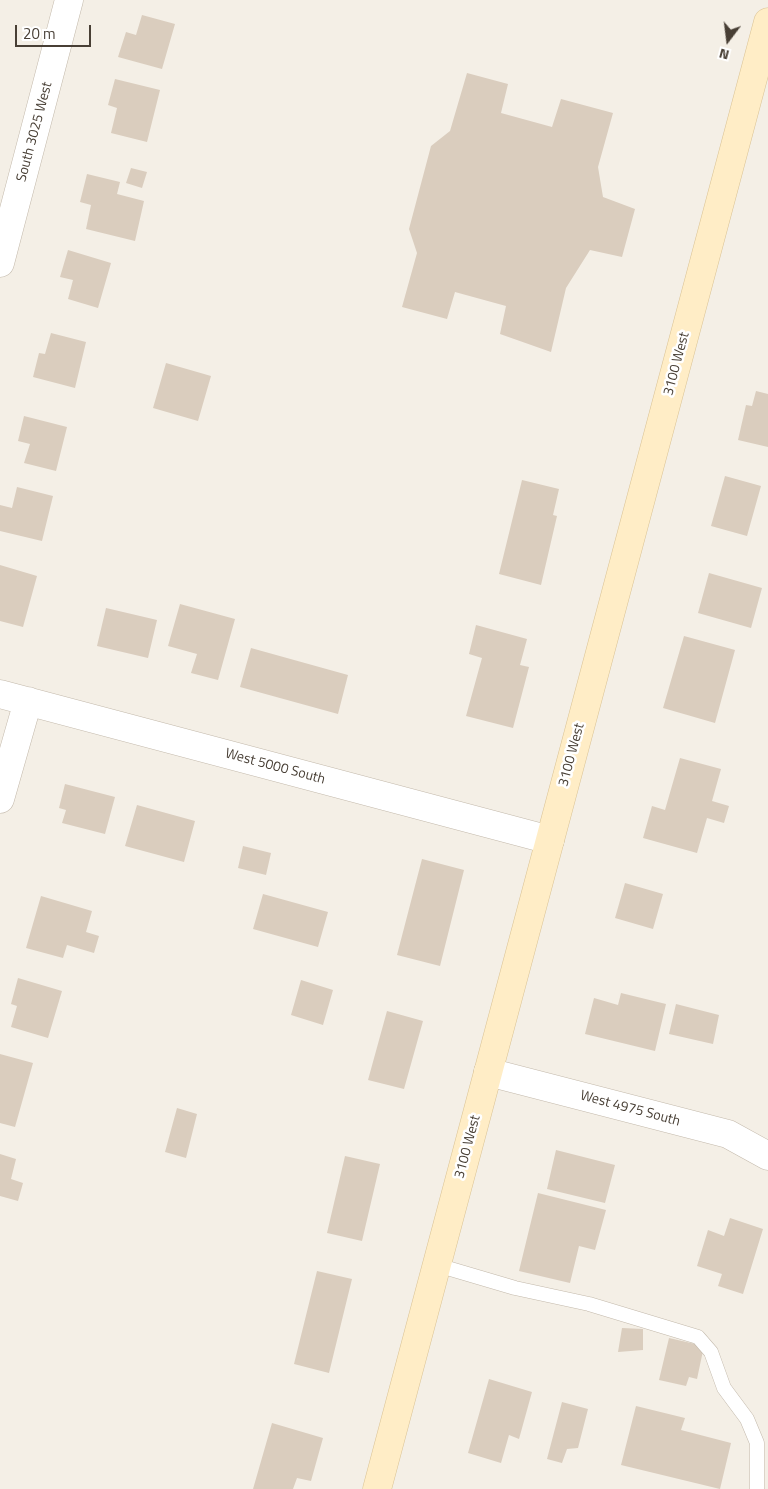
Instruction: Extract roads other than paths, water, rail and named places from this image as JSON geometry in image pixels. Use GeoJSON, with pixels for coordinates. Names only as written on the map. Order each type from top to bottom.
{"type":"FeatureCollection","features":[{"type":"Feature","properties":{"kind":"street","name":"South 3025 West"},"geometry":{"type":"LineString","coordinates":[[0,263],[69,0]]}},
{"type":"Feature","properties":{"kind":"street","name":"3100 West"},"geometry":{"type":"LineString","coordinates":[[377,1489],[768,22]]}},
{"type":"Feature","properties":{"kind":"street","name":"West 5000 South"},"geometry":{"type":"LineString","coordinates":[[0,694],[550,840]]}},
{"type":"Feature","properties":{"kind":"street"},"geometry":{"type":"LineString","coordinates":[[0,799],[28,701]]}},
{"type":"Feature","properties":{"kind":"street","name":"West 4975 South"},"geometry":{"type":"LineString","coordinates":[[488,1072],[728,1134],[768,1156]]}},
{"type":"Feature","properties":{"kind":"lane"},"geometry":{"type":"LineString","coordinates":[[437,1265],[514,1288],[589,1304],[698,1337],[711,1352],[724,1388],[747,1419],[757,1443],[756,1489]]}}]}
